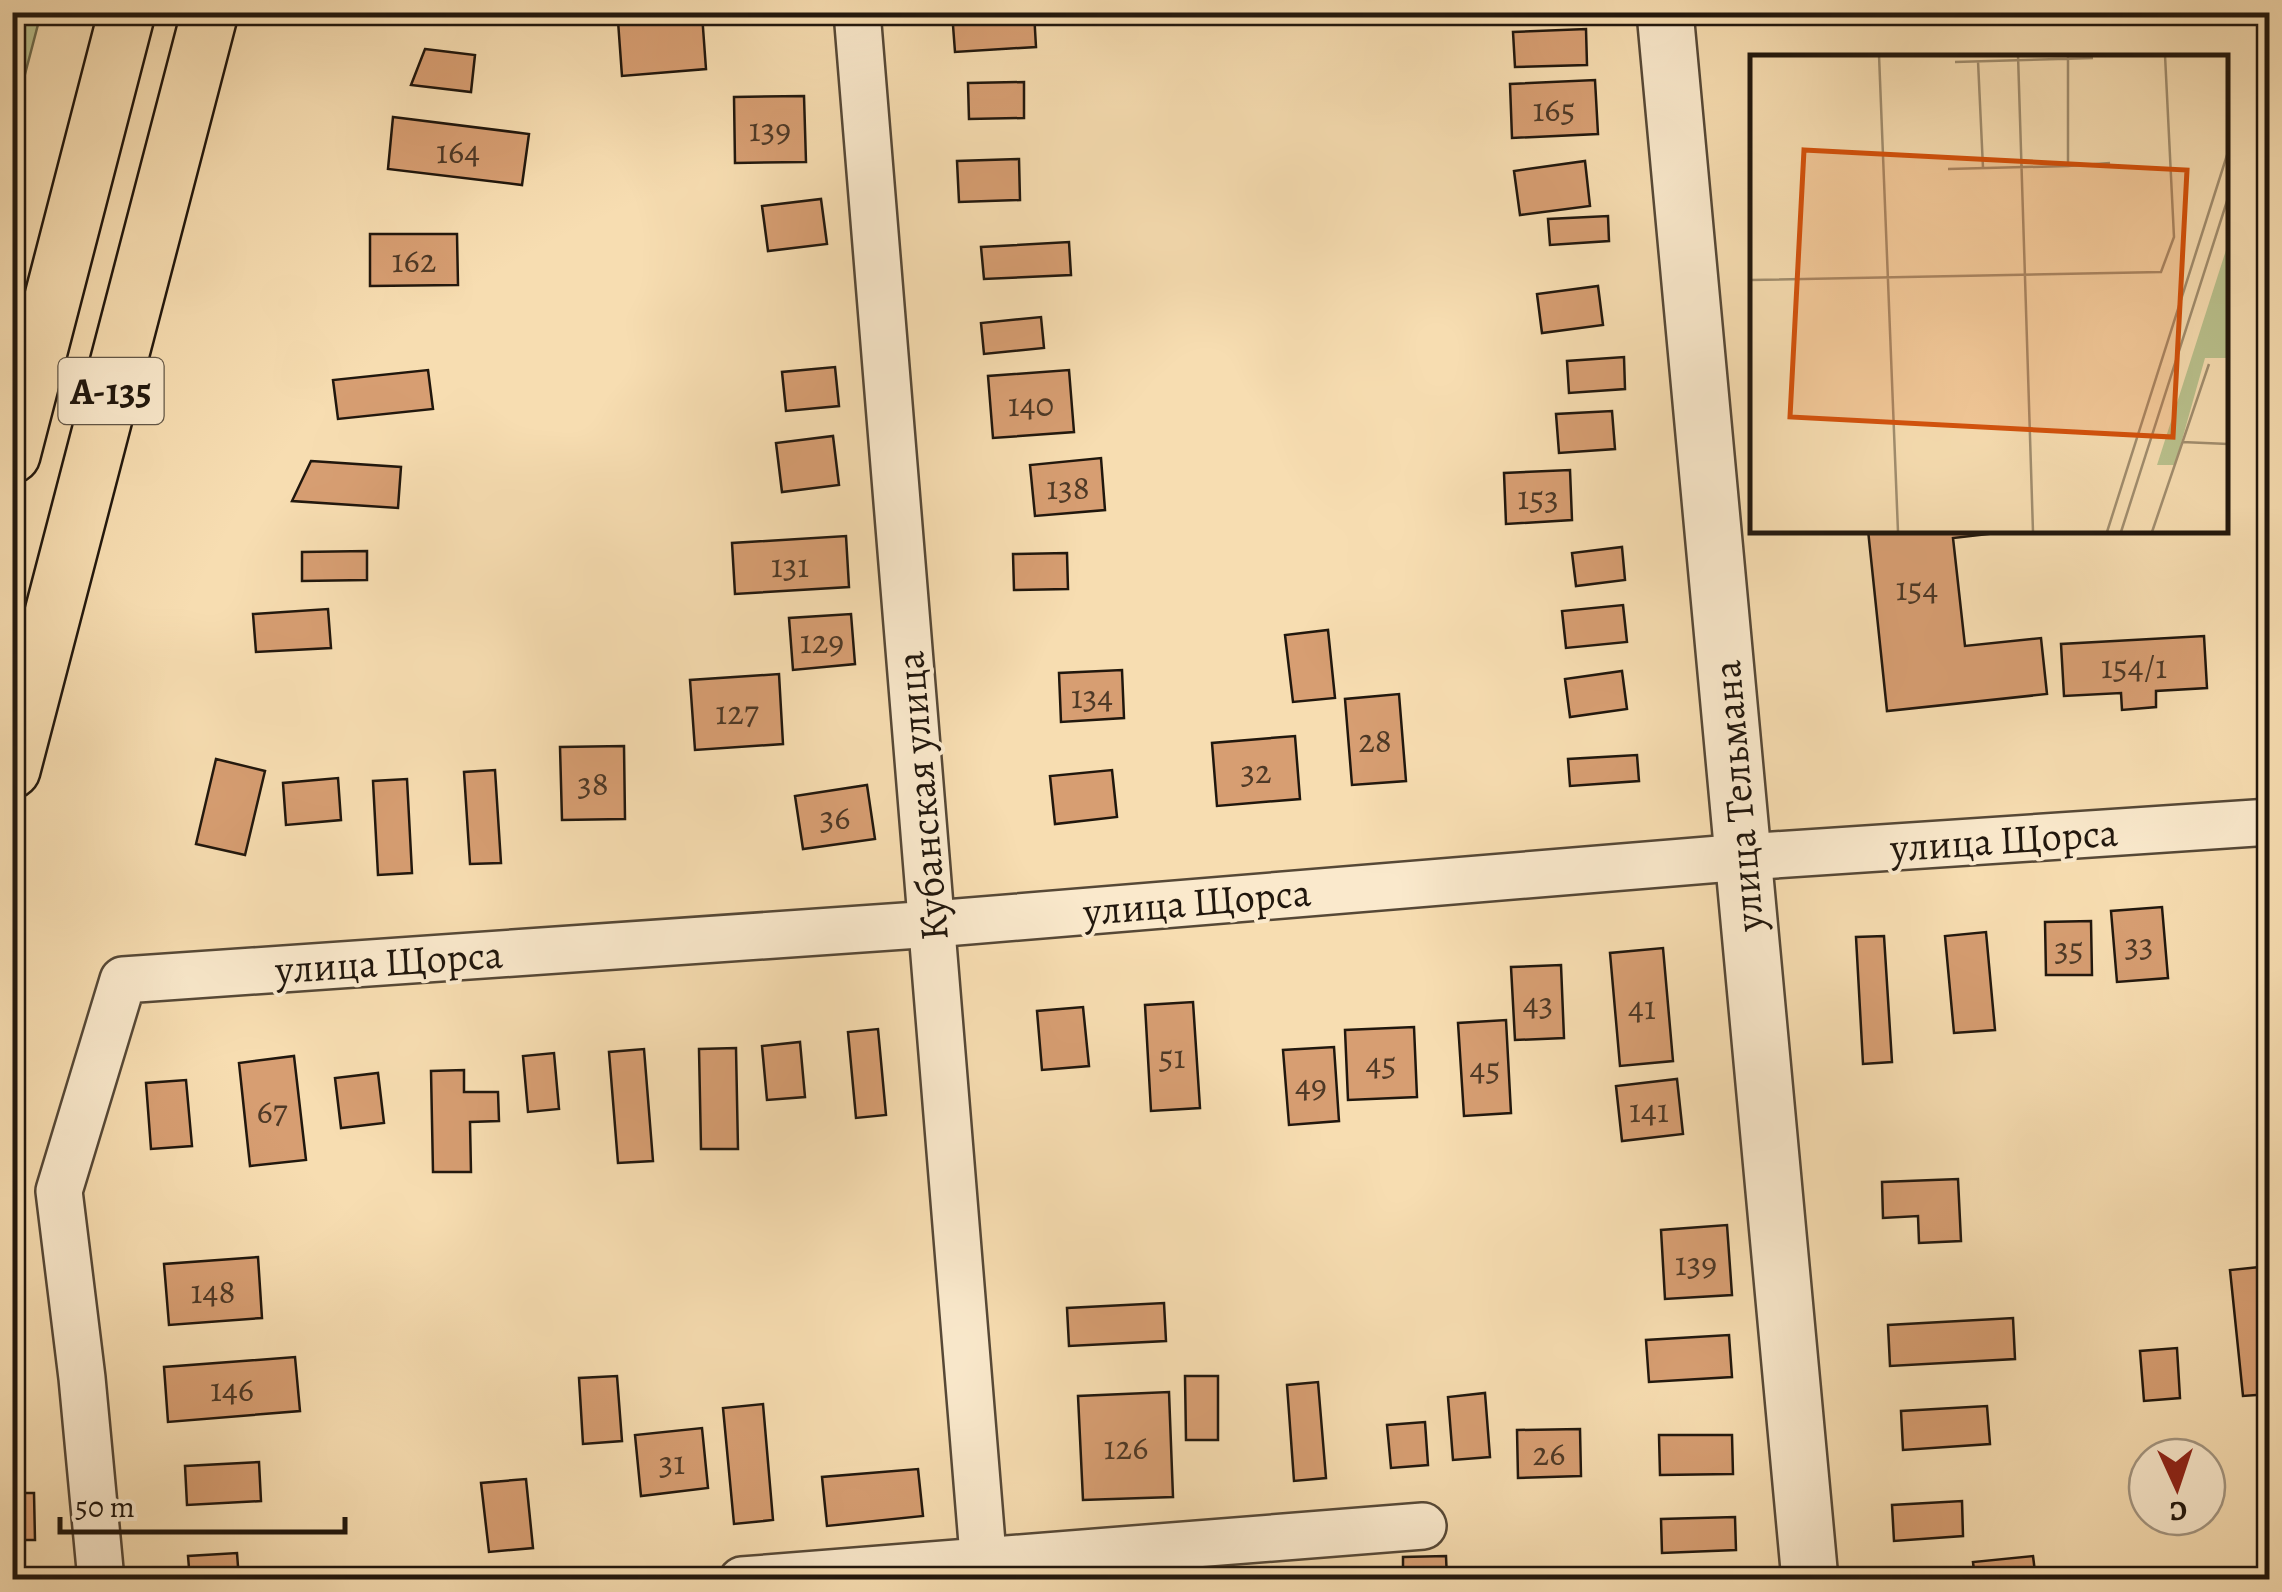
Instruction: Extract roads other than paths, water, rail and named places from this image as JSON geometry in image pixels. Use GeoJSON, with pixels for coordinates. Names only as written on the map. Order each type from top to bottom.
{"type":"FeatureCollection","features":[{"type":"Feature","properties":{"kind":"highway","name":"А-135"},"geometry":{"type":"LineString","coordinates":[[12,454],[128,12]]}},
{"type":"Feature","properties":{"kind":"highway","name":"А-135"},"geometry":{"type":"LineString","coordinates":[[12,770],[210,12]]}},
{"type":"Feature","properties":{"kind":"street","name":"Кубанская улица"},"geometry":{"type":"LineString","coordinates":[[857,12],[984,1570]]}},
{"type":"Feature","properties":{"kind":"street","name":"улица Тельмана"},"geometry":{"type":"LineString","coordinates":[[1666,12],[1810,1580]]}},
{"type":"Feature","properties":{"kind":"street","name":"улица Щорса"},"geometry":{"type":"LineString","coordinates":[[101,1580],[59,1191],[123,980],[933,924],[1744,857],[2270,822]]}},
{"type":"Feature","properties":{"kind":"street"},"geometry":{"type":"LineString","coordinates":[[742,1580],[1214,1561],[1423,1526]]}}]}
